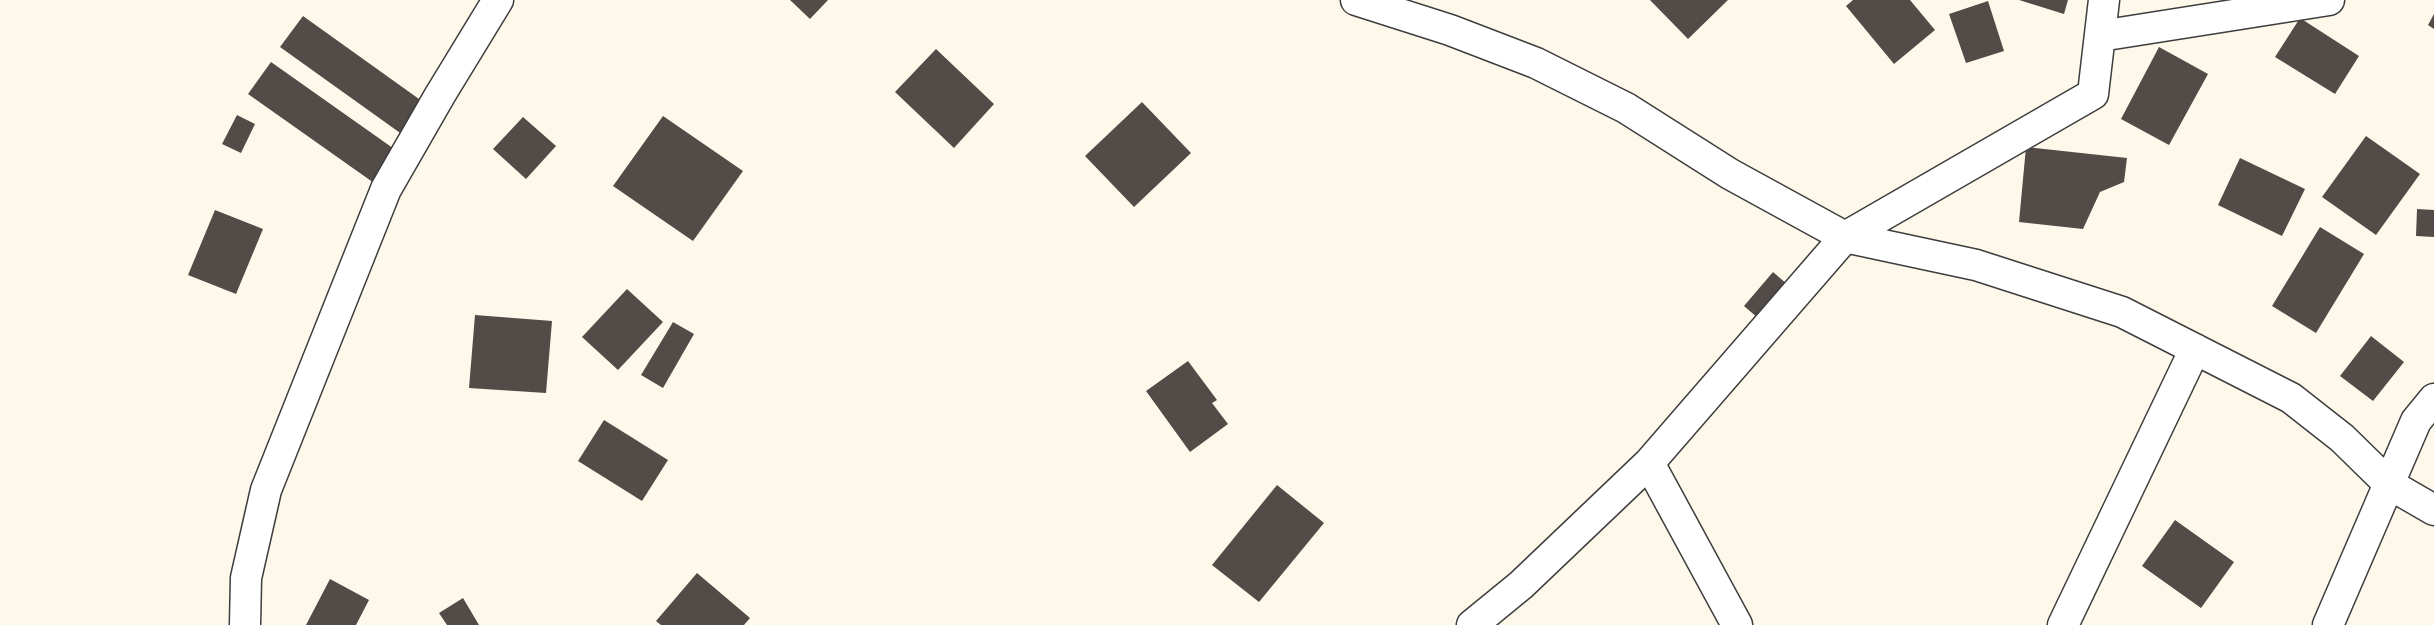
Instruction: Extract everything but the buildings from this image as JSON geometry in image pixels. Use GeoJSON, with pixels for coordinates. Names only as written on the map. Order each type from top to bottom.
{"type":"FeatureCollection","features":[{"type":"Feature","properties":{"kind":"street"},"geometry":{"type":"LineString","coordinates":[[245,625],[246,578],[266,490],[386,189],[498,0]]}},
{"type":"Feature","properties":{"kind":"street"},"geometry":{"type":"LineString","coordinates":[[1356,0],[1450,30],[1536,63],[1626,108],[1730,174],[1845,237],[1976,265],[2122,312],[2291,398],[2342,438],[2388,484],[2434,510]]}},
{"type":"Feature","properties":{"kind":"street"},"geometry":{"type":"LineString","coordinates":[[1472,625],[1521,585],[1649,464],[1845,237],[2093,94],[2104,0]]}},
{"type":"Feature","properties":{"kind":"street"},"geometry":{"type":"LineString","coordinates":[[2100,36],[2329,0]]}},
{"type":"Feature","properties":{"kind":"street"},"geometry":{"type":"LineString","coordinates":[[2063,625],[2195,349]]}},
{"type":"Feature","properties":{"kind":"street"},"geometry":{"type":"LineString","coordinates":[[2328,625],[2416,422],[2434,399]]}},
{"type":"Feature","properties":{"kind":"street"},"geometry":{"type":"LineString","coordinates":[[1649,464],[1737,625]]}}]}
